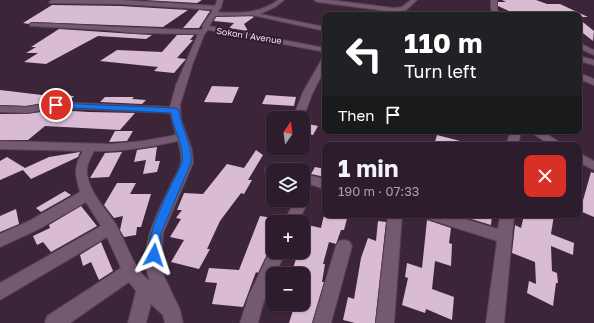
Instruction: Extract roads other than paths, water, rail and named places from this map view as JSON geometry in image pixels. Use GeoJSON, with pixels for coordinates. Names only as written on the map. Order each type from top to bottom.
{"type":"FeatureCollection","features":[{"type":"Feature","properties":{"kind":"street","name":"Sokon I Avenue"},"geometry":{"type":"LineString","coordinates":[[220,0],[218,8],[205,26],[205,30],[322,50]]}},
{"type":"Feature","properties":{"kind":"street"},"geometry":{"type":"LineString","coordinates":[[213,14],[230,14],[240,16],[253,14],[264,10],[281,0]]}},
{"type":"Feature","properties":{"kind":"street"},"geometry":{"type":"LineString","coordinates":[[317,0],[352,7],[402,10],[414,0]]}},
{"type":"Feature","properties":{"kind":"street"},"geometry":{"type":"LineString","coordinates":[[494,0],[496,12]]}},
{"type":"Feature","properties":{"kind":"street"},"geometry":{"type":"LineString","coordinates":[[52,2],[120,2],[218,8]]}},
{"type":"Feature","properties":{"kind":"street"},"geometry":{"type":"LineString","coordinates":[[253,14],[322,27]]}},
{"type":"Feature","properties":{"kind":"street"},"geometry":{"type":"LineString","coordinates":[[32,25],[107,28],[134,31],[205,30],[175,104],[176,120],[188,154],[187,163],[156,233],[154,255],[156,276],[173,317]]}},
{"type":"Feature","properties":{"kind":"street"},"geometry":{"type":"LineString","coordinates":[[582,47],[594,53]]}},
{"type":"Feature","properties":{"kind":"street"},"geometry":{"type":"LineString","coordinates":[[582,59],[594,63]]}},
{"type":"Feature","properties":{"kind":"street"},"geometry":{"type":"LineString","coordinates":[[301,111],[308,92],[322,67]]}},
{"type":"Feature","properties":{"kind":"street"},"geometry":{"type":"LineString","coordinates":[[582,77],[594,82]]}},
{"type":"Feature","properties":{"kind":"street"},"geometry":{"type":"LineString","coordinates":[[0,109],[26,110],[56,105],[175,110]]}},
{"type":"Feature","properties":{"kind":"street"},"geometry":{"type":"LineString","coordinates":[[539,134],[553,142]]}},
{"type":"Feature","properties":{"kind":"street"},"geometry":{"type":"LineString","coordinates":[[0,145],[111,148],[143,145],[182,137]]}},
{"type":"Feature","properties":{"kind":"street"},"geometry":{"type":"LineString","coordinates":[[90,148],[81,168],[81,174],[88,194],[110,228],[131,271],[139,283],[145,287],[173,317]]}},
{"type":"Feature","properties":{"kind":"street"},"geometry":{"type":"LineString","coordinates":[[582,159],[594,166]]}},
{"type":"Feature","properties":{"kind":"street"},"geometry":{"type":"LineString","coordinates":[[310,181],[322,183]]}},
{"type":"Feature","properties":{"kind":"street"},"geometry":{"type":"LineString","coordinates":[[0,241],[88,194]]}},
{"type":"Feature","properties":{"kind":"street"},"geometry":{"type":"LineString","coordinates":[[385,323],[395,218]]}},
{"type":"Feature","properties":{"kind":"street"},"geometry":{"type":"LineString","coordinates":[[444,218],[505,237]]}},
{"type":"Feature","properties":{"kind":"street"},"geometry":{"type":"LineString","coordinates":[[495,323],[507,218]]}},
{"type":"Feature","properties":{"kind":"street"},"geometry":{"type":"LineString","coordinates":[[0,292],[110,228]]}},
{"type":"Feature","properties":{"kind":"street"},"geometry":{"type":"LineString","coordinates":[[322,323],[344,246]]}},
{"type":"Feature","properties":{"kind":"street"},"geometry":{"type":"LineString","coordinates":[[249,323],[252,309],[262,282],[274,259]]}},
{"type":"Feature","properties":{"kind":"street"},"geometry":{"type":"LineString","coordinates":[[54,323],[131,271]]}},
{"type":"Feature","properties":{"kind":"street"},"geometry":{"type":"LineString","coordinates":[[137,323],[145,287]]}}]}
